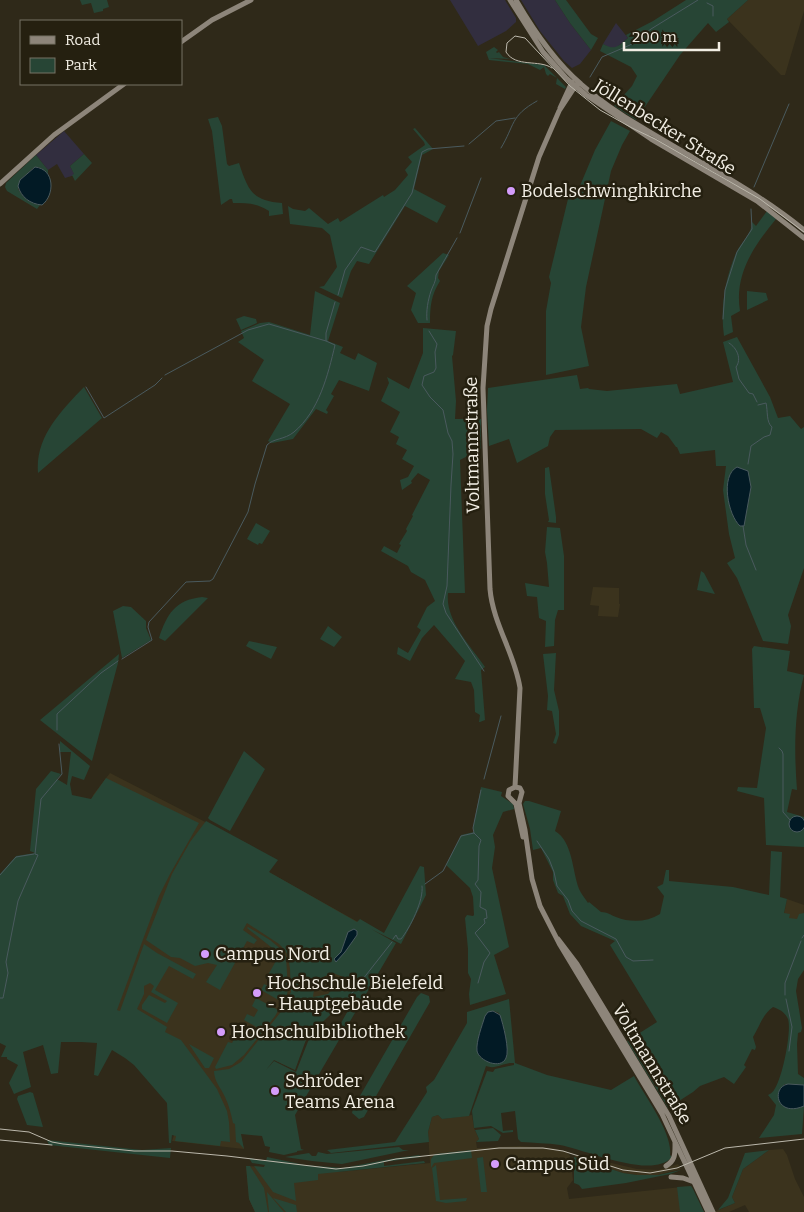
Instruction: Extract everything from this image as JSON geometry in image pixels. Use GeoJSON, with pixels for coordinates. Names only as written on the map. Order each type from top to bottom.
{"type":"FeatureCollection","features":[{"type":"Feature","properties":{"kind":"street"},"geometry":{"type":"LineString","coordinates":[[182,41],[212,20],[251,0]]}},
{"type":"Feature","properties":{"kind":"street","name":"Jöllenbecker Straße"},"geometry":{"type":"LineString","coordinates":[[510,0],[527,23]]}},
{"type":"Feature","properties":{"kind":"street","name":"Jöllenbecker Straße"},"geometry":{"type":"LineString","coordinates":[[516,0],[543,52],[598,104],[651,139],[757,200],[804,238]]}},
{"type":"Feature","properties":{"kind":"street","name":"Jöllenbecker Straße"},"geometry":{"type":"LineString","coordinates":[[575,82],[667,143],[762,198],[804,230]]}},
{"type":"Feature","properties":{"kind":"street","name":"Voltmannstraße"},"geometry":{"type":"LineString","coordinates":[[516,786],[520,691],[517,673],[491,598],[483,382],[490,312],[539,157],[559,111],[575,82]]}},
{"type":"Feature","properties":{"kind":"street"},"geometry":{"type":"LineString","coordinates":[[0,184],[54,134],[123,85]]}},
{"type":"Feature","properties":{"kind":"street"},"geometry":{"type":"LineString","coordinates":[[516,786],[522,792],[522,796],[517,800],[509,798],[508,794],[511,788],[516,786]]}},
{"type":"Feature","properties":{"kind":"street","name":"Voltmannstraße"},"geometry":{"type":"LineString","coordinates":[[517,800],[538,899],[547,921],[662,1114],[708,1212]]}},
{"type":"Feature","properties":{"kind":"street","name":"Voltmannstraße"},"geometry":{"type":"LineString","coordinates":[[556,936],[563,943],[671,1121],[713,1212]]}},
{"type":"Feature","properties":{"kind":"street"},"geometry":{"type":"LineString","coordinates":[[666,1166],[673,1161],[675,1156],[675,1139]]}},
{"type":"Feature","properties":{"kind":"street"},"geometry":{"type":"LineString","coordinates":[[671,1177],[683,1178],[694,1182]]}},
{"type":"Feature","properties":{"kind":"shaded area"},"geometry":{"type":"Polygon","coordinates":[[[450,0],[505,0],[516,18],[516,22],[506,31],[478,46],[450,0]]]}},
{"type":"Feature","properties":{"kind":"shaded area"},"geometry":{"type":"Polygon","coordinates":[[[521,0],[555,0],[591,50],[580,64],[572,68],[564,61],[540,31],[521,0]]]}},
{"type":"Feature","properties":{"kind":"shaded area"},"geometry":{"type":"Polygon","coordinates":[[[748,0],[804,0],[804,11],[785,75],[781,75],[727,19],[748,0]]]}},
{"type":"Feature","properties":{"kind":"shaded area"},"geometry":{"type":"Polygon","coordinates":[[[616,23],[628,38],[616,48],[610,48],[603,44],[616,23]]]}},
{"type":"Feature","properties":{"kind":"shaded area"},"geometry":{"type":"Polygon","coordinates":[[[64,131],[84,154],[70,166],[75,175],[65,178],[57,164],[48,170],[36,155],[64,131]]]}},
{"type":"Feature","properties":{"kind":"shaded area"},"geometry":{"type":"Polygon","coordinates":[[[593,587],[619,588],[620,604],[618,617],[598,616],[599,606],[590,605],[593,587]]]}},
{"type":"Feature","properties":{"kind":"shaded area","name":"Campus Nord"},"geometry":{"type":"Polygon","coordinates":[[[110,773],[250,845],[242,857],[392,941],[348,998],[305,1039],[295,1070],[274,1060],[232,1100],[244,1149],[172,1141],[178,1123],[122,1013],[60,975],[93,795],[110,773]]]}},
{"type":"Feature","properties":{"kind":"shaded area"},"geometry":{"type":"Polygon","coordinates":[[[787,899],[804,905],[803,928],[782,923],[787,899]]]}},
{"type":"Feature","properties":{"kind":"shaded area","name":"Campus Süd"},"geometry":{"type":"Polygon","coordinates":[[[438,1115],[442,1119],[472,1115],[474,1128],[479,1139],[476,1142],[477,1148],[520,1146],[566,1151],[570,1156],[573,1180],[567,1188],[569,1199],[691,1186],[704,1212],[255,1212],[249,1199],[246,1166],[264,1167],[265,1164],[338,1172],[430,1163],[428,1132],[432,1117],[438,1115]]]}},
{"type":"Feature","properties":{"kind":"shaded area"},"geometry":{"type":"Polygon","coordinates":[[[783,1149],[804,1197],[804,1212],[749,1212],[745,1205],[729,1212],[714,1212],[735,1203],[732,1197],[743,1169],[769,1150],[783,1149]]]}},
{"type":"Feature","properties":{"kind":"shaded area"},"geometry":{"type":"Polygon","coordinates":[[[577,1155],[637,1169],[659,1170],[678,1164],[681,1169],[658,1175],[637,1175],[623,1173],[574,1157],[577,1155]]]}},
{"type":"Feature","properties":{"kind":"green space"},"geometry":{"type":"Polygon","coordinates":[[[80,0],[107,0],[109,7],[94,13],[91,3],[82,5],[80,0]]]}},
{"type":"Feature","properties":{"kind":"green space"},"geometry":{"type":"Polygon","coordinates":[[[555,0],[566,0],[591,34],[598,38],[591,50],[570,23],[555,0]]]}},
{"type":"Feature","properties":{"kind":"green space"},"geometry":{"type":"Polygon","coordinates":[[[686,0],[748,0],[727,19],[729,22],[716,32],[708,23],[680,55],[636,120],[614,106],[632,86],[637,76],[631,67],[600,51],[603,44],[611,47],[619,45],[628,38],[626,35],[653,21],[686,0]]]}},
{"type":"Feature","properties":{"kind":"green space"},"geometry":{"type":"Polygon","coordinates":[[[494,47],[498,50],[497,53],[499,52],[503,57],[510,59],[489,58],[544,65],[557,78],[550,74],[548,76],[544,67],[540,70],[528,64],[489,60],[486,52],[494,47]]]}},
{"type":"Feature","properties":{"kind":"green space"},"geometry":{"type":"Polygon","coordinates":[[[557,78],[566,87],[565,89],[556,84],[557,78]]]}},
{"type":"Feature","properties":{"kind":"green space"},"geometry":{"type":"Polygon","coordinates":[[[218,117],[222,126],[227,164],[229,166],[239,163],[245,180],[253,192],[264,200],[282,203],[283,214],[269,216],[269,211],[260,206],[247,203],[233,203],[232,199],[221,205],[212,131],[208,119],[218,117]]]}},
{"type":"Feature","properties":{"kind":"green space"},"geometry":{"type":"Polygon","coordinates":[[[611,121],[630,131],[611,171],[586,287],[581,327],[589,366],[546,375],[546,311],[551,283],[549,277],[568,199],[574,200],[595,150],[611,121]]]}},
{"type":"Feature","properties":{"kind":"green space"},"geometry":{"type":"Polygon","coordinates":[[[415,128],[433,149],[422,155],[414,189],[446,206],[437,223],[405,206],[369,264],[357,261],[351,271],[342,298],[319,287],[324,286],[337,267],[330,235],[322,228],[290,224],[288,206],[305,211],[309,208],[328,224],[338,218],[340,222],[383,195],[384,197],[395,190],[408,175],[405,170],[412,162],[408,157],[425,145],[413,129],[415,128]]]}},
{"type":"Feature","properties":{"kind":"green space"},"geometry":{"type":"Polygon","coordinates":[[[84,154],[92,163],[75,181],[70,166],[84,154]]]}},
{"type":"Feature","properties":{"kind":"green space"},"geometry":{"type":"Polygon","coordinates":[[[36,155],[48,170],[48,174],[39,167],[33,168],[20,180],[18,189],[27,200],[40,205],[37,209],[7,191],[5,187],[6,183],[36,155]]]}},
{"type":"Feature","properties":{"kind":"green space"},"geometry":{"type":"Polygon","coordinates":[[[767,211],[776,219],[753,250],[748,261],[740,285],[740,311],[731,316],[733,332],[724,336],[723,304],[726,283],[732,263],[752,226],[752,222],[756,226],[767,211]]]}},
{"type":"Feature","properties":{"kind":"green space"},"geometry":{"type":"Polygon","coordinates":[[[443,253],[449,255],[439,271],[438,278],[440,281],[432,301],[430,323],[418,323],[411,310],[416,293],[407,286],[443,253]]]}},
{"type":"Feature","properties":{"kind":"green space"},"geometry":{"type":"Polygon","coordinates":[[[315,291],[340,303],[328,341],[343,347],[340,353],[355,360],[358,353],[377,363],[369,391],[339,380],[331,394],[334,396],[326,410],[327,414],[316,409],[293,439],[272,443],[268,441],[290,404],[252,381],[264,360],[238,342],[244,338],[241,331],[260,323],[269,322],[310,335],[315,291]]]}},
{"type":"Feature","properties":{"kind":"green space"},"geometry":{"type":"Polygon","coordinates":[[[747,291],[766,293],[768,300],[747,310],[747,291]]]}},
{"type":"Feature","properties":{"kind":"green space"},"geometry":{"type":"Polygon","coordinates":[[[244,316],[256,319],[257,323],[241,330],[236,319],[244,316]]]}},
{"type":"Feature","properties":{"kind":"green space"},"geometry":{"type":"Polygon","coordinates":[[[423,328],[456,331],[452,356],[456,401],[455,419],[481,419],[481,449],[460,460],[465,593],[448,593],[450,613],[454,622],[485,667],[481,670],[485,720],[480,722],[480,715],[475,712],[474,690],[471,682],[455,679],[465,661],[434,625],[422,638],[410,661],[397,654],[398,647],[408,653],[421,630],[417,627],[427,607],[435,601],[425,580],[411,572],[408,566],[381,551],[384,546],[397,553],[412,515],[430,480],[418,473],[411,481],[412,483],[402,490],[400,480],[408,477],[414,466],[402,459],[407,450],[396,444],[399,437],[390,432],[400,412],[381,401],[389,383],[387,377],[409,389],[423,353],[423,328]]]}},
{"type":"Feature","properties":{"kind":"green space"},"geometry":{"type":"Polygon","coordinates":[[[737,337],[770,397],[778,418],[790,416],[801,429],[804,427],[804,568],[788,615],[791,626],[788,644],[763,641],[737,578],[727,563],[735,558],[729,534],[723,490],[726,466],[716,466],[715,450],[680,454],[668,436],[661,432],[657,438],[641,429],[555,430],[550,437],[548,446],[517,463],[509,439],[489,446],[488,388],[577,375],[580,389],[588,388],[607,391],[677,384],[680,394],[733,382],[723,342],[737,337]]]}},
{"type":"Feature","properties":{"kind":"green space"},"geometry":{"type":"Polygon","coordinates":[[[84,387],[102,418],[38,473],[38,460],[45,436],[59,415],[84,387]]]}},
{"type":"Feature","properties":{"kind":"green space"},"geometry":{"type":"Polygon","coordinates":[[[549,467],[556,523],[548,522],[545,468],[549,467]]]}},
{"type":"Feature","properties":{"kind":"green space"},"geometry":{"type":"Polygon","coordinates":[[[256,523],[270,531],[262,544],[259,543],[258,545],[247,539],[256,523]]]}},
{"type":"Feature","properties":{"kind":"green space"},"geometry":{"type":"Polygon","coordinates":[[[547,527],[560,528],[564,556],[564,610],[558,610],[555,620],[554,646],[545,647],[546,621],[539,618],[537,597],[527,596],[525,583],[549,587],[545,552],[547,527]]]}},
{"type":"Feature","properties":{"kind":"green space"},"geometry":{"type":"Polygon","coordinates":[[[701,571],[704,573],[715,594],[697,590],[701,571]]]}},
{"type":"Feature","properties":{"kind":"green space"},"geometry":{"type":"Polygon","coordinates":[[[202,597],[208,598],[165,641],[159,638],[165,622],[173,610],[185,601],[202,597]]]}},
{"type":"Feature","properties":{"kind":"green space"},"geometry":{"type":"Polygon","coordinates":[[[123,606],[131,607],[146,621],[146,628],[151,640],[122,658],[113,611],[123,606]]]}},
{"type":"Feature","properties":{"kind":"green space"},"geometry":{"type":"Polygon","coordinates":[[[328,626],[342,637],[334,647],[320,639],[328,626]]]}},
{"type":"Feature","properties":{"kind":"green space"},"geometry":{"type":"Polygon","coordinates":[[[249,641],[277,647],[271,659],[246,646],[249,641]]]}},
{"type":"Feature","properties":{"kind":"green space"},"geometry":{"type":"Polygon","coordinates":[[[754,646],[790,651],[787,671],[804,675],[798,703],[796,732],[797,790],[792,789],[787,812],[804,817],[804,847],[766,845],[764,798],[737,791],[738,787],[757,788],[766,728],[760,708],[754,708],[752,649],[754,646]]]}},
{"type":"Feature","properties":{"kind":"green space"},"geometry":{"type":"Polygon","coordinates":[[[556,653],[554,690],[559,711],[559,735],[556,744],[553,743],[556,734],[552,711],[547,710],[548,696],[543,654],[556,653]]]}},
{"type":"Feature","properties":{"kind":"green space"},"geometry":{"type":"Polygon","coordinates":[[[119,654],[118,663],[92,761],[40,720],[119,654]]]}},
{"type":"Feature","properties":{"kind":"green space"},"geometry":{"type":"Polygon","coordinates":[[[60,741],[90,766],[84,780],[72,776],[70,784],[72,795],[91,799],[106,778],[199,823],[159,896],[117,1010],[120,1011],[144,944],[196,974],[193,979],[169,966],[155,990],[178,1003],[167,1023],[142,1009],[142,1005],[149,995],[165,1003],[167,1001],[151,992],[154,986],[150,983],[144,986],[144,994],[137,1009],[167,1027],[165,1032],[181,1040],[217,1089],[227,1111],[230,1142],[221,1141],[220,1146],[175,1141],[176,1136],[172,1135],[171,1143],[169,1143],[167,1103],[134,1065],[112,1050],[98,1076],[94,1075],[97,1043],[61,1042],[58,1073],[51,1074],[43,1045],[23,1052],[31,1087],[14,1094],[9,1083],[18,1065],[7,1059],[7,1057],[1,1057],[6,1046],[0,1043],[0,874],[16,856],[35,853],[30,851],[36,789],[51,771],[61,774],[57,779],[67,785],[71,752],[60,752],[60,741]]]}},
{"type":"Feature","properties":{"kind":"green space"},"geometry":{"type":"Polygon","coordinates":[[[244,751],[265,769],[230,831],[208,818],[244,751]]]}},
{"type":"Feature","properties":{"kind":"green space"},"geometry":{"type":"Polygon","coordinates":[[[481,787],[502,792],[501,796],[513,804],[514,809],[503,812],[493,835],[495,847],[492,868],[509,947],[494,955],[506,994],[470,1005],[471,979],[468,973],[465,918],[467,915],[474,915],[473,897],[470,888],[446,865],[461,835],[474,832],[473,828],[481,787]]]}},
{"type":"Feature","properties":{"kind":"green space"},"geometry":{"type":"Polygon","coordinates":[[[525,801],[561,811],[555,831],[561,836],[569,849],[581,893],[588,903],[601,912],[627,920],[639,921],[660,914],[664,896],[657,887],[663,884],[666,870],[669,870],[669,881],[733,887],[769,895],[771,851],[782,852],[780,897],[787,899],[784,913],[790,914],[789,918],[797,919],[799,914],[804,913],[804,970],[798,979],[796,991],[802,1028],[801,1032],[798,1033],[797,1044],[798,1074],[804,1078],[804,1085],[784,1084],[799,1108],[804,1106],[802,1134],[759,1138],[774,1115],[776,1105],[768,1095],[774,1091],[777,1085],[786,1055],[789,1034],[787,1017],[782,1011],[773,1007],[764,1017],[753,1037],[755,1050],[752,1049],[744,1065],[746,1067],[734,1084],[724,1077],[700,1086],[668,1108],[627,1041],[657,1022],[610,945],[615,941],[581,926],[570,914],[563,896],[558,893],[553,880],[553,872],[541,848],[533,850],[530,829],[523,804],[525,801]]]}},
{"type":"Feature","properties":{"kind":"green space"},"geometry":{"type":"Polygon","coordinates":[[[206,821],[278,860],[269,872],[357,922],[360,919],[384,933],[420,866],[424,867],[426,895],[401,944],[371,929],[396,943],[295,1115],[301,1149],[304,1150],[284,1155],[269,1152],[270,1147],[265,1146],[262,1136],[241,1134],[244,1149],[236,1142],[235,1124],[233,1123],[228,1103],[214,1075],[214,1071],[229,1069],[241,1062],[280,1013],[291,992],[290,969],[285,950],[247,923],[243,930],[257,940],[254,944],[247,941],[220,990],[206,982],[217,965],[208,963],[195,966],[180,958],[171,957],[146,940],[172,874],[190,842],[206,821]],[[333,973],[318,982],[313,997],[328,994],[335,986],[345,984],[346,978],[333,973]],[[355,998],[337,1013],[331,1014],[307,1037],[295,1070],[274,1060],[266,1070],[274,1061],[296,1072],[309,1039],[320,1027],[336,1032],[355,998]]]}},
{"type":"Feature","properties":{"kind":"green space"},"geometry":{"type":"Polygon","coordinates":[[[248,927],[270,940],[283,951],[286,957],[287,995],[275,1016],[244,1055],[232,1065],[216,1069],[215,1067],[228,1042],[232,1043],[240,1028],[256,1037],[260,1029],[244,1020],[247,1014],[254,1017],[258,1010],[252,1006],[256,998],[278,1010],[282,1002],[261,990],[264,984],[270,987],[274,979],[268,975],[277,959],[274,956],[276,951],[248,927]]]}},
{"type":"Feature","properties":{"kind":"green space"},"geometry":{"type":"Polygon","coordinates":[[[421,993],[429,996],[430,1002],[364,1117],[359,1119],[352,1113],[353,1108],[421,993]]]}},
{"type":"Feature","properties":{"kind":"green space"},"geometry":{"type":"Polygon","coordinates":[[[509,999],[515,1063],[547,1075],[611,1090],[634,1076],[663,1125],[672,1157],[663,1163],[650,1166],[635,1165],[560,1145],[521,1142],[518,1139],[515,1111],[501,1113],[503,1131],[513,1130],[513,1132],[503,1133],[491,1126],[474,1128],[472,1111],[487,1071],[493,1072],[495,1069],[514,1065],[514,1063],[493,1067],[486,1066],[469,1116],[442,1119],[438,1115],[432,1117],[428,1132],[429,1142],[331,1153],[327,1150],[395,1142],[427,1092],[426,1087],[434,1080],[467,1023],[467,1012],[509,999]],[[494,1011],[485,1016],[478,1045],[480,1057],[496,1064],[507,1055],[505,1033],[499,1013],[494,1011]]]}},
{"type":"Feature","properties":{"kind":"green space"},"geometry":{"type":"Polygon","coordinates":[[[189,1044],[214,1058],[209,1068],[205,1068],[189,1044]]]}},
{"type":"Feature","properties":{"kind":"green space"},"geometry":{"type":"Polygon","coordinates":[[[30,1092],[33,1093],[43,1127],[27,1125],[17,1099],[18,1096],[30,1092]]]}},
{"type":"Feature","properties":{"kind":"green space"},"geometry":{"type":"Polygon","coordinates":[[[493,1128],[501,1135],[498,1141],[476,1142],[479,1139],[475,1130],[493,1128]]]}},
{"type":"Feature","properties":{"kind":"green space"},"geometry":{"type":"Polygon","coordinates":[[[47,1140],[142,1150],[171,1148],[170,1158],[49,1145],[47,1140]]]}},
{"type":"Feature","properties":{"kind":"green space"},"geometry":{"type":"Polygon","coordinates":[[[399,1147],[403,1150],[409,1150],[342,1164],[285,1157],[309,1153],[312,1156],[316,1156],[318,1152],[327,1154],[399,1147]]]}},
{"type":"Feature","properties":{"kind":"green space"},"geometry":{"type":"Polygon","coordinates":[[[471,1150],[472,1158],[434,1163],[431,1168],[431,1159],[435,1154],[471,1150]]]}},
{"type":"Feature","properties":{"kind":"green space"},"geometry":{"type":"Polygon","coordinates":[[[769,1150],[743,1169],[732,1197],[735,1203],[718,1210],[728,1198],[745,1153],[769,1150]]]}},
{"type":"Feature","properties":{"kind":"green space"},"geometry":{"type":"Polygon","coordinates":[[[419,1155],[422,1157],[384,1162],[384,1166],[424,1161],[425,1163],[318,1174],[318,1180],[294,1183],[296,1201],[273,1192],[254,1166],[264,1167],[265,1165],[252,1163],[249,1158],[266,1161],[267,1157],[305,1165],[343,1168],[419,1155]]]}},
{"type":"Feature","properties":{"kind":"green space"},"geometry":{"type":"Polygon","coordinates":[[[483,1157],[487,1192],[481,1192],[477,1158],[483,1157]]]}},
{"type":"Feature","properties":{"kind":"green space"},"geometry":{"type":"Polygon","coordinates":[[[574,1157],[623,1173],[637,1175],[658,1175],[681,1170],[626,1183],[582,1189],[574,1183],[574,1157]]]}},
{"type":"Feature","properties":{"kind":"green space"},"geometry":{"type":"Polygon","coordinates":[[[436,1165],[440,1200],[467,1198],[466,1201],[446,1203],[436,1201],[432,1168],[436,1165]]]}},
{"type":"Feature","properties":{"kind":"green space"},"geometry":{"type":"Polygon","coordinates":[[[246,1166],[250,1166],[264,1188],[268,1212],[255,1212],[249,1199],[246,1166]]]}},
{"type":"Feature","properties":{"kind":"green space"},"geometry":{"type":"Polygon","coordinates":[[[691,1186],[704,1212],[680,1212],[677,1187],[691,1186]]]}},
{"type":"Feature","properties":{"kind":"green space"},"geometry":{"type":"Polygon","coordinates":[[[267,1192],[284,1212],[269,1212],[267,1192]]]}},
{"type":"Feature","properties":{"kind":"green space"},"geometry":{"type":"Polygon","coordinates":[[[273,1198],[296,1205],[297,1212],[286,1212],[273,1198]]]}},
{"type":"Feature","properties":{"kind":"water"},"geometry":{"type":"Polygon","coordinates":[[[35,167],[46,172],[51,183],[49,195],[42,205],[27,199],[21,193],[18,186],[20,180],[35,167]]]}},
{"type":"Feature","properties":{"kind":"water"},"geometry":{"type":"Polygon","coordinates":[[[737,467],[748,471],[751,487],[744,526],[740,526],[736,521],[729,505],[727,487],[732,472],[737,467]]]}},
{"type":"Feature","properties":{"kind":"water"},"geometry":{"type":"Polygon","coordinates":[[[797,816],[805,824],[797,832],[789,824],[797,816]]]}},
{"type":"Feature","properties":{"kind":"water"},"geometry":{"type":"Polygon","coordinates":[[[354,929],[357,931],[357,935],[336,962],[334,959],[341,952],[348,932],[354,929]]]}},
{"type":"Feature","properties":{"kind":"water"},"geometry":{"type":"Polygon","coordinates":[[[493,1011],[500,1015],[507,1043],[506,1058],[503,1062],[495,1064],[486,1061],[477,1051],[478,1038],[485,1016],[488,1012],[493,1011]]]}},
{"type":"Feature","properties":{"kind":"water"},"geometry":{"type":"Polygon","coordinates":[[[788,1084],[804,1085],[804,1106],[795,1109],[787,1108],[779,1101],[779,1090],[788,1084]]]}},
{"type":"Feature","properties":{"kind":"waterway"},"geometry":{"type":"LineString","coordinates":[[590,77],[602,57],[630,45],[651,29],[698,0]]}},
{"type":"Feature","properties":{"kind":"waterway"},"geometry":{"type":"LineString","coordinates":[[707,3],[713,6],[713,16]]}},
{"type":"Feature","properties":{"kind":"waterway"},"geometry":{"type":"LineString","coordinates":[[501,148],[517,116],[537,101]]}},
{"type":"Feature","properties":{"kind":"waterway"},"geometry":{"type":"LineString","coordinates":[[754,187],[789,104]]}},
{"type":"Feature","properties":{"kind":"waterway"},"geometry":{"type":"LineString","coordinates":[[469,144],[496,121],[515,118]]}},
{"type":"Feature","properties":{"kind":"waterway"},"geometry":{"type":"LineString","coordinates":[[338,295],[345,270],[361,247],[375,252],[412,193],[422,152],[428,149],[464,146]]}},
{"type":"Feature","properties":{"kind":"waterway"},"geometry":{"type":"LineString","coordinates":[[460,233],[481,178]]}},
{"type":"Feature","properties":{"kind":"waterway"},"geometry":{"type":"LineString","coordinates":[[723,319],[725,290],[737,252],[752,229],[751,209]]}},
{"type":"Feature","properties":{"kind":"waterway"},"geometry":{"type":"LineString","coordinates":[[427,320],[428,302],[436,275],[457,238]]}},
{"type":"Feature","properties":{"kind":"waterway"},"geometry":{"type":"LineString","coordinates":[[122,659],[152,640],[148,627],[149,622],[186,582],[210,581],[213,579],[248,512],[267,445],[294,432],[310,414],[321,392],[335,345],[326,341],[326,333],[335,302]]}},
{"type":"Feature","properties":{"kind":"waterway"},"geometry":{"type":"LineString","coordinates":[[165,375],[248,330],[269,324],[326,341]]}},
{"type":"Feature","properties":{"kind":"waterway"},"geometry":{"type":"LineString","coordinates":[[429,331],[437,344],[435,352],[436,368],[434,372],[424,376],[422,385],[430,397],[443,410],[448,433],[452,441],[453,454],[447,586],[443,604],[446,613],[484,671]]}},
{"type":"Feature","properties":{"kind":"waterway"},"geometry":{"type":"LineString","coordinates":[[729,343],[738,354],[739,361],[736,367],[739,379],[749,393],[753,394],[757,402]]}},
{"type":"Feature","properties":{"kind":"waterway"},"geometry":{"type":"LineString","coordinates":[[86,387],[104,418],[155,385],[162,378]]}},
{"type":"Feature","properties":{"kind":"waterway"},"geometry":{"type":"LineString","coordinates":[[748,464],[751,446],[770,435],[772,427],[768,419],[766,403],[758,405]]}},
{"type":"Feature","properties":{"kind":"waterway"},"geometry":{"type":"LineString","coordinates":[[743,526],[746,545],[756,570]]}},
{"type":"Feature","properties":{"kind":"waterway"},"geometry":{"type":"LineString","coordinates":[[57,730],[57,714],[101,673],[118,661]]}},
{"type":"Feature","properties":{"kind":"waterway"},"geometry":{"type":"LineString","coordinates":[[484,779],[501,716]]}},
{"type":"Feature","properties":{"kind":"waterway"},"geometry":{"type":"LineString","coordinates":[[0,998],[3,998],[8,973],[6,962],[18,901],[38,855],[35,854],[41,799],[62,774],[59,744]]}},
{"type":"Feature","properties":{"kind":"waterway"},"geometry":{"type":"LineString","coordinates":[[779,748],[783,754],[783,812],[790,820]]}},
{"type":"Feature","properties":{"kind":"waterway"},"geometry":{"type":"LineString","coordinates":[[425,884],[443,871],[461,836],[474,833],[473,828],[481,790]]}},
{"type":"Feature","properties":{"kind":"waterway"},"geometry":{"type":"LineString","coordinates":[[474,833],[481,840],[479,846],[478,880],[475,884],[481,892],[480,907],[486,910],[487,918],[484,919],[485,923],[475,933],[490,953],[484,962],[478,983]]}},
{"type":"Feature","properties":{"kind":"waterway"},"geometry":{"type":"LineString","coordinates":[[537,841],[549,859],[557,886],[568,900],[572,911],[581,921],[616,939],[626,957],[633,961],[653,960]]}},
{"type":"Feature","properties":{"kind":"waterway"},"geometry":{"type":"LineString","coordinates":[[0,875],[16,857],[34,854]]}},
{"type":"Feature","properties":{"kind":"waterway"},"geometry":{"type":"LineString","coordinates":[[393,939],[396,935],[398,939],[401,939],[416,914],[421,899],[422,886]]}},
{"type":"Feature","properties":{"kind":"waterway"},"geometry":{"type":"LineString","coordinates":[[785,995],[785,983],[801,941]]}},
{"type":"Feature","properties":{"kind":"waterway"},"geometry":{"type":"LineString","coordinates":[[333,1012],[348,998],[392,942]]}},
{"type":"Feature","properties":{"kind":"waterway"},"geometry":{"type":"LineString","coordinates":[[786,999],[792,1027],[789,1051]]}},
{"type":"Feature","properties":{"kind":"tram line"},"geometry":{"type":"LineString","coordinates":[[552,68],[547,65],[522,62],[510,57],[506,52],[507,43],[515,36],[525,38],[570,86],[600,110],[760,199],[804,232]]}},
{"type":"Feature","properties":{"kind":"tram line"},"geometry":{"type":"LineString","coordinates":[[0,1129],[29,1132],[52,1142],[63,1144],[134,1151],[172,1151],[227,1156],[336,1169],[396,1159],[499,1148],[543,1148],[563,1151],[623,1170],[650,1173],[677,1168],[725,1148],[804,1139]]}},
{"type":"Feature","properties":{"kind":"tram line"},"geometry":{"type":"LineString","coordinates":[[0,1140],[52,1145]]}},
{"type":"Feature","properties":{"kind":"place","name":"Bodelschwinghkirche"},"geometry":{"type":"Point","coordinates":[511,191]}},
{"type":"Feature","properties":{"kind":"place","name":"Campus Nord"},"geometry":{"type":"Point","coordinates":[205,954]}},
{"type":"Feature","properties":{"kind":"place","name":"Hochschule Bielefeld - Hauptgebäude"},"geometry":{"type":"Point","coordinates":[257,993]}},
{"type":"Feature","properties":{"kind":"place","name":"Hochschulbibliothek"},"geometry":{"type":"Point","coordinates":[221,1032]}},
{"type":"Feature","properties":{"kind":"place","name":"Schröder Teams Arena"},"geometry":{"type":"Point","coordinates":[275,1091]}},
{"type":"Feature","properties":{"kind":"place","name":"Campus Süd"},"geometry":{"type":"Point","coordinates":[495,1164]}}]}
